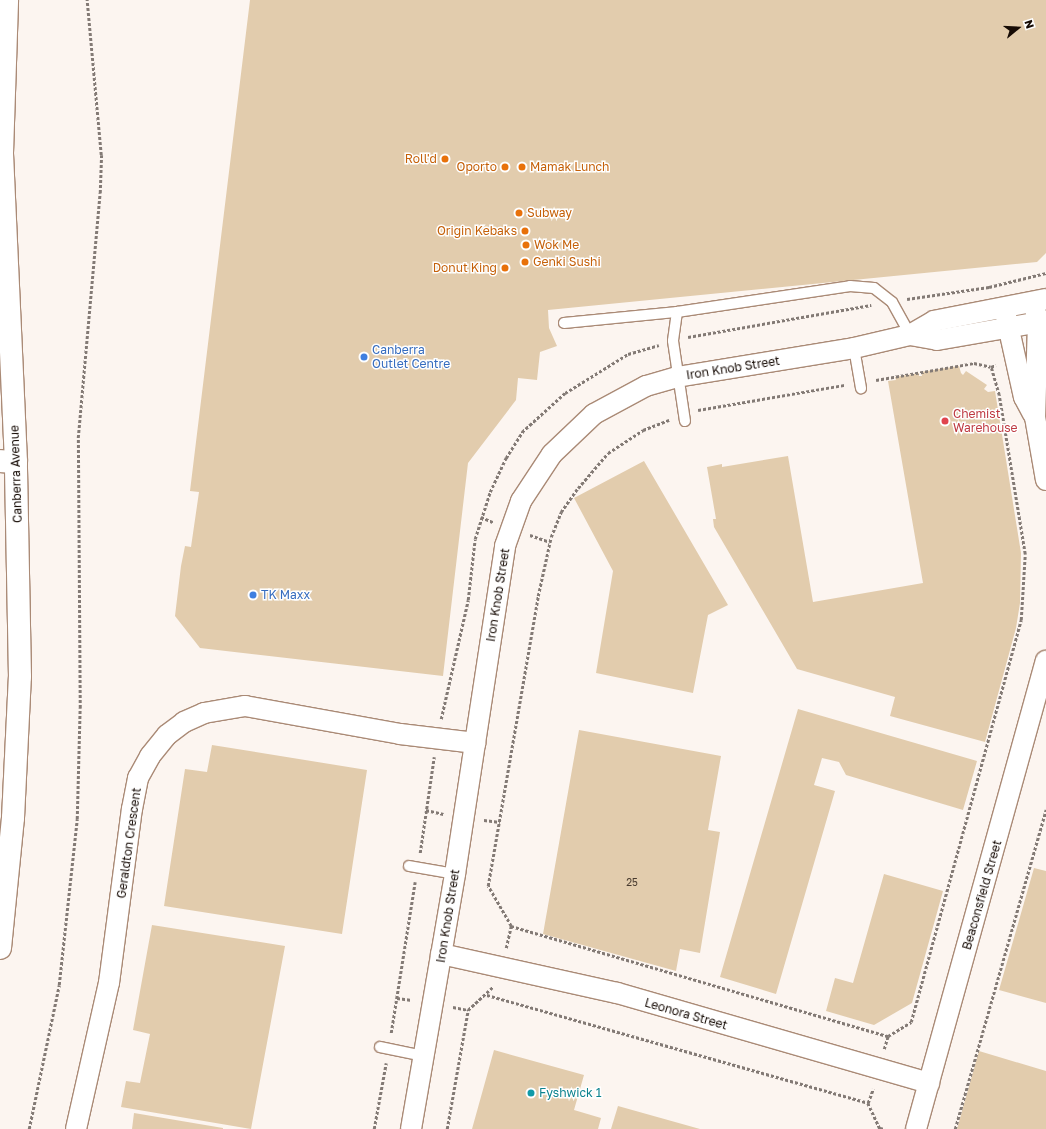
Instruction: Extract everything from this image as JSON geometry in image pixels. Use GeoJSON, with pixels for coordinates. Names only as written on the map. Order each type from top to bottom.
{"type":"FeatureCollection","features":[{"type":"Feature","properties":{"kind":"highway","name":"Canberra Avenue"},"geometry":{"type":"LineString","coordinates":[[0,948],[18,744],[19,596],[8,461],[2,152],[7,0]]}},
{"type":"Feature","properties":{"kind":"street","name":"Iron Knob Street"},"geometry":{"type":"LineString","coordinates":[[411,1129],[475,744],[504,552],[521,501],[552,454],[594,414],[646,386],[677,377],[854,348],[910,335],[934,321],[1040,301]]}},
{"type":"Feature","properties":{"kind":"street"},"geometry":{"type":"LineString","coordinates":[[1040,301],[1042,322],[1035,417],[1046,477]]}},
{"type":"Feature","properties":{"kind":"street"},"geometry":{"type":"LineString","coordinates":[[1005,308],[1015,361],[1024,396],[1035,417]]}},
{"type":"Feature","properties":{"kind":"street","name":"Iron Knob Street"},"geometry":{"type":"LineString","coordinates":[[910,335],[937,340],[1042,322]]}},
{"type":"Feature","properties":{"kind":"street","name":"Beaconsfield Street"},"geometry":{"type":"LineString","coordinates":[[916,1129],[1042,691],[1046,661]]}},
{"type":"Feature","properties":{"kind":"street","name":"Geraldton Crescent"},"geometry":{"type":"LineString","coordinates":[[76,1129],[110,983],[132,809],[138,778],[150,756],[167,735],[184,722],[204,713],[245,706],[436,739],[475,744]]}},
{"type":"Feature","properties":{"kind":"street","name":"Leonora Street"},"geometry":{"type":"LineString","coordinates":[[441,954],[502,966],[617,993],[929,1083]]}},
{"type":"Feature","properties":{"kind":"lane"},"geometry":{"type":"LineString","coordinates":[[564,322],[677,312],[850,286],[874,288],[892,302],[910,335]]}},
{"type":"Feature","properties":{"kind":"lane"},"geometry":{"type":"LineString","coordinates":[[677,312],[673,341],[677,377],[685,417]]}},
{"type":"Feature","properties":{"kind":"lane"},"geometry":{"type":"LineString","coordinates":[[854,348],[861,385]]}},
{"type":"Feature","properties":{"kind":"lane"},"geometry":{"type":"LineString","coordinates":[[413,867],[454,874]]}},
{"type":"Feature","properties":{"kind":"lane"},"geometry":{"type":"LineString","coordinates":[[384,1048],[424,1056]]}},
{"type":"Feature","properties":{"kind":"path"},"geometry":{"type":"LineString","coordinates":[[29,1129],[59,985],[77,819],[80,708],[78,438],[100,192],[101,155],[87,0]]}},
{"type":"Feature","properties":{"kind":"path"},"geometry":{"type":"LineString","coordinates":[[374,1129],[384,1048],[413,867],[436,739],[468,600],[475,539],[484,507],[506,458],[522,432],[565,393],[628,354],[693,335],[988,287],[1046,273]]}},
{"type":"Feature","properties":{"kind":"path"},"geometry":{"type":"LineString","coordinates":[[447,1129],[468,1010],[491,992],[502,966],[511,926],[488,886],[538,596],[551,537],[561,512],[578,488],[608,453],[643,430],[685,417],[974,363],[991,367],[1015,361]]}},
{"type":"Feature","properties":{"kind":"path"},"geometry":{"type":"LineString","coordinates":[[885,1129],[880,1128],[868,1103],[888,1036],[911,1022],[1021,620],[1025,554],[999,395],[991,367]]}},
{"type":"Feature","properties":{"kind":"path"},"geometry":{"type":"LineString","coordinates":[[955,1129],[1046,810]]}},
{"type":"Feature","properties":{"kind":"path"},"geometry":{"type":"LineString","coordinates":[[511,926],[888,1036]]}},
{"type":"Feature","properties":{"kind":"path"},"geometry":{"type":"LineString","coordinates":[[486,995],[868,1103]]}},
{"type":"Feature","properties":{"kind":"building","name":"Canberra Outlet Centre"},"geometry":{"type":"Polygon","coordinates":[[[250,0],[1046,0],[1046,253],[1037,262],[548,310],[549,328],[557,346],[540,352],[537,380],[518,378],[516,400],[468,463],[443,676],[200,648],[175,616],[181,566],[185,546],[191,547],[199,492],[190,491],[250,0]]]}},
{"type":"Feature","properties":{"kind":"building"},"geometry":{"type":"Polygon","coordinates":[[[959,366],[963,375],[966,371],[987,385],[984,389],[988,392],[995,391],[1021,553],[1020,603],[1016,628],[985,742],[890,716],[895,697],[797,669],[714,527],[713,519],[716,519],[707,467],[722,464],[722,467],[788,456],[813,602],[923,583],[888,381],[896,380],[895,377],[919,373],[919,376],[922,376],[921,372],[959,366]]]}},
{"type":"Feature","properties":{"kind":"building"},"geometry":{"type":"Polygon","coordinates":[[[644,461],[728,605],[708,615],[693,693],[596,673],[613,571],[574,498],[644,461]]]}},
{"type":"Feature","properties":{"kind":"building"},"geometry":{"type":"Polygon","coordinates":[[[798,709],[977,761],[963,810],[846,775],[839,762],[822,758],[814,785],[835,791],[776,994],[720,977],[798,709]]]}},
{"type":"Feature","properties":{"kind":"building"},"geometry":{"type":"Polygon","coordinates":[[[579,730],[721,756],[708,830],[720,832],[700,953],[680,949],[676,971],[543,934],[579,730]]]}},
{"type":"Feature","properties":{"kind":"building"},"geometry":{"type":"Polygon","coordinates":[[[212,745],[367,770],[342,934],[164,906],[185,769],[207,772],[212,745]]]}},
{"type":"Feature","properties":{"kind":"building"},"geometry":{"type":"Polygon","coordinates":[[[1034,868],[1046,871],[1046,1003],[999,990],[1034,868]]]}},
{"type":"Feature","properties":{"kind":"building"},"geometry":{"type":"Polygon","coordinates":[[[884,874],[943,891],[912,1003],[874,1025],[826,1011],[835,978],[853,983],[884,874]]]}},
{"type":"Feature","properties":{"kind":"building"},"geometry":{"type":"Polygon","coordinates":[[[152,925],[285,946],[251,1129],[121,1107],[126,1081],[140,1083],[150,1034],[133,1030],[152,925]]]}},
{"type":"Feature","properties":{"kind":"building","name":"Fyshwick 1"},"geometry":{"type":"Polygon","coordinates":[[[494,1050],[584,1075],[574,1110],[601,1118],[598,1129],[472,1129],[494,1050]]]}},
{"type":"Feature","properties":{"kind":"building"},"geometry":{"type":"Polygon","coordinates":[[[979,1051],[1046,1071],[1046,1129],[957,1129],[979,1051]]]}},
{"type":"Feature","properties":{"kind":"building","name":"Fyshwick 1"},"geometry":{"type":"Polygon","coordinates":[[[618,1106],[700,1129],[611,1129],[618,1106]]]}},
{"type":"Feature","properties":{"kind":"building"},"geometry":{"type":"Polygon","coordinates":[[[134,1113],[223,1128],[223,1129],[132,1129],[134,1113]]]}},
{"type":"Feature","properties":{"kind":"place","name":"Roll'd"},"geometry":{"type":"Point","coordinates":[445,159]}},
{"type":"Feature","properties":{"kind":"place","name":"Oporto"},"geometry":{"type":"Point","coordinates":[505,167]}},
{"type":"Feature","properties":{"kind":"place","name":"Mamak Lunch"},"geometry":{"type":"Point","coordinates":[522,167]}},
{"type":"Feature","properties":{"kind":"place","name":"Subway"},"geometry":{"type":"Point","coordinates":[519,213]}},
{"type":"Feature","properties":{"kind":"place","name":"Origin Kebaks"},"geometry":{"type":"Point","coordinates":[525,231]}},
{"type":"Feature","properties":{"kind":"place","name":"Wok Me"},"geometry":{"type":"Point","coordinates":[526,245]}},
{"type":"Feature","properties":{"kind":"place","name":"Genki Sushi"},"geometry":{"type":"Point","coordinates":[525,262]}},
{"type":"Feature","properties":{"kind":"place","name":"Donut King"},"geometry":{"type":"Point","coordinates":[505,268]}},
{"type":"Feature","properties":{"kind":"place","name":"Canberra Outlet Centre"},"geometry":{"type":"Point","coordinates":[364,357]}},
{"type":"Feature","properties":{"kind":"place","name":"Chemist Warehouse"},"geometry":{"type":"Point","coordinates":[945,421]}},
{"type":"Feature","properties":{"kind":"place","name":"TK Maxx"},"geometry":{"type":"Point","coordinates":[253,595]}},
{"type":"Feature","properties":{"kind":"place","name":"Fyshwick 1"},"geometry":{"type":"Point","coordinates":[531,1093]}}]}
